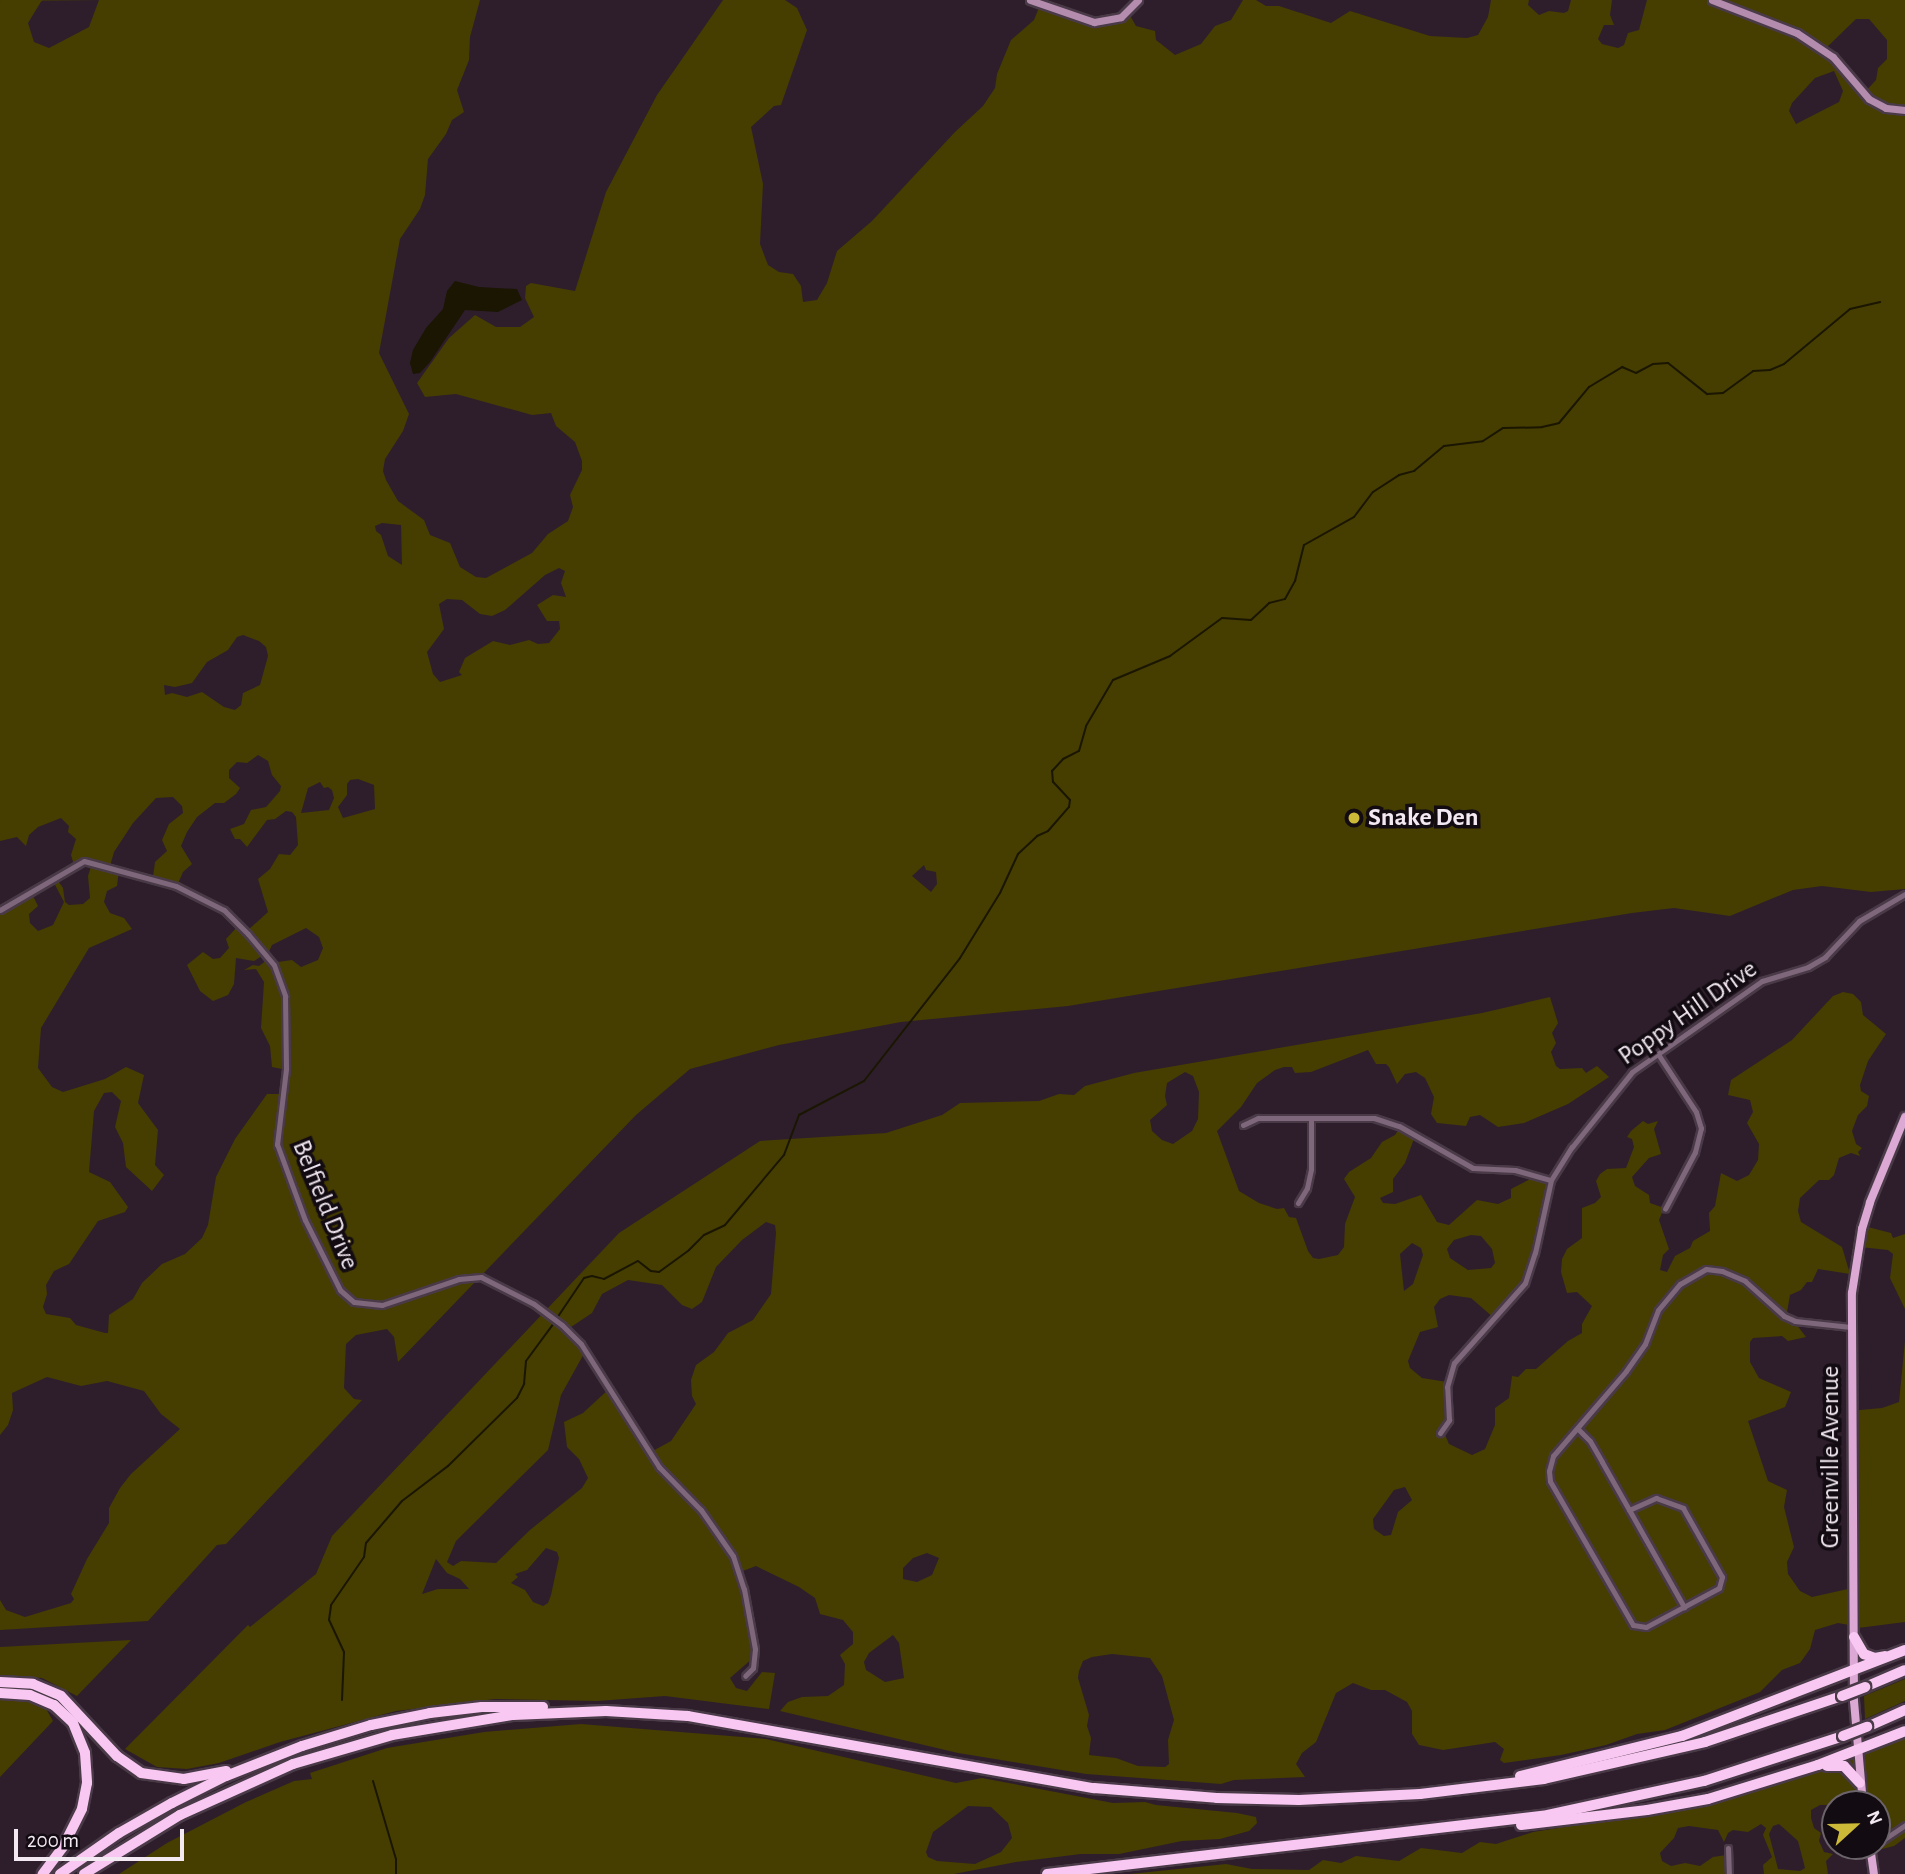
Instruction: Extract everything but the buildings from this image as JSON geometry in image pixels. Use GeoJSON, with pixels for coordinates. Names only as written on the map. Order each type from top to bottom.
{"type":"FeatureCollection","features":[{"type":"Feature","properties":{"kind":"highway"},"geometry":{"type":"LineString","coordinates":[[1854,1637],[1859,1649],[1871,1657],[1885,1656],[1905,1649]]}},
{"type":"Feature","properties":{"kind":"highway"},"geometry":{"type":"LineString","coordinates":[[1461,1790],[1662,1742],[1854,1672],[1905,1649]]}},
{"type":"Feature","properties":{"kind":"highway"},"geometry":{"type":"LineString","coordinates":[[0,1682],[33,1684],[61,1696],[121,1760],[147,1774],[197,1778],[264,1760],[371,1725],[430,1713],[512,1706],[647,1713],[718,1720],[1023,1777],[1135,1792],[1289,1800],[1461,1790],[1544,1779],[1665,1753],[1746,1730],[1905,1670]]}},
{"type":"Feature","properties":{"kind":"highway"},"geometry":{"type":"LineString","coordinates":[[0,1693],[30,1695],[54,1705],[72,1723],[84,1747],[87,1776],[82,1809],[63,1847],[43,1874]]}},
{"type":"Feature","properties":{"kind":"highway"},"geometry":{"type":"LineString","coordinates":[[1047,1874],[1492,1823],[1564,1812],[1674,1789],[1843,1736],[1905,1710]]}},
{"type":"Feature","properties":{"kind":"highway"},"geometry":{"type":"LineString","coordinates":[[84,1874],[144,1835],[198,1805],[312,1758],[392,1735],[452,1723],[575,1711]]}},
{"type":"Feature","properties":{"kind":"highway"},"geometry":{"type":"LineString","coordinates":[[1492,1823],[1534,1825],[1647,1810],[1717,1796],[1796,1773],[1905,1731]]}},
{"type":"Feature","properties":{"kind":"highway"},"geometry":{"type":"LineString","coordinates":[[60,1874],[155,1812],[264,1760]]}},
{"type":"Feature","properties":{"kind":"highway"},"geometry":{"type":"LineString","coordinates":[[1796,1773],[1838,1765],[1849,1769],[1860,1783]]}},
{"type":"Feature","properties":{"kind":"main road","name":"Greenville Avenue"},"geometry":{"type":"LineString","coordinates":[[1861,1790],[1856,1752],[1854,1672],[1850,1327],[1854,1274],[1862,1229],[1905,1117]]}},
{"type":"Feature","properties":{"kind":"street"},"geometry":{"type":"LineString","coordinates":[[1030,0],[1094,22],[1109,22],[1121,17],[1139,0]]}},
{"type":"Feature","properties":{"kind":"street"},"geometry":{"type":"LineString","coordinates":[[1712,0],[1797,33],[1833,57],[1869,99],[1886,108],[1905,110]]}},
{"type":"Feature","properties":{"kind":"street","name":"Belfield Drive"},"geometry":{"type":"LineString","coordinates":[[0,910],[84,861],[157,879],[224,910],[268,956],[280,979],[287,1008],[288,1046],[276,1144],[305,1220],[345,1297],[364,1305],[382,1305],[459,1279],[481,1277],[546,1311],[576,1339],[659,1467],[701,1510],[733,1556],[744,1589],[756,1660],[746,1676]]}},
{"type":"Feature","properties":{"kind":"street","name":"Poppy Hill Drive"},"geometry":{"type":"LineString","coordinates":[[1440,1433],[1449,1420],[1447,1387],[1454,1363],[1525,1283],[1535,1253],[1551,1180],[1572,1147],[1632,1072],[1762,981],[1817,962],[1833,951],[1859,921],[1905,894]]}},
{"type":"Feature","properties":{"kind":"street"},"geometry":{"type":"LineString","coordinates":[[1658,1054],[1696,1112],[1701,1128],[1695,1152],[1665,1209]]}},
{"type":"Feature","properties":{"kind":"street"},"geometry":{"type":"LineString","coordinates":[[1243,1125],[1258,1118],[1374,1118],[1399,1126],[1473,1168],[1515,1170],[1551,1180]]}},
{"type":"Feature","properties":{"kind":"street"},"geometry":{"type":"LineString","coordinates":[[1298,1203],[1307,1188],[1311,1169],[1311,1118]]}},
{"type":"Feature","properties":{"kind":"street"},"geometry":{"type":"LineString","coordinates":[[1629,1510],[1656,1498],[1672,1501],[1688,1512],[1722,1577],[1719,1588],[1652,1625],[1640,1628],[1633,1625],[1550,1481],[1553,1456],[1578,1429],[1645,1344],[1658,1310],[1680,1284],[1695,1272],[1706,1269],[1722,1271],[1745,1281],[1784,1316],[1795,1321],[1850,1327]]}},
{"type":"Feature","properties":{"kind":"street"},"geometry":{"type":"LineString","coordinates":[[1578,1429],[1590,1441],[1684,1607]]}},
{"type":"Feature","properties":{"kind":"street"},"geometry":{"type":"LineString","coordinates":[[1728,1848],[1729,1874]]}},
{"type":"Feature","properties":{"kind":"shaded area"},"geometry":{"type":"Polygon","coordinates":[[[0,0],[42,0],[28,23],[34,42],[49,48],[89,27],[99,0],[480,0],[470,37],[469,60],[457,90],[464,112],[452,120],[446,134],[428,159],[425,195],[420,209],[400,239],[379,353],[409,414],[403,431],[385,459],[383,471],[386,480],[398,501],[424,520],[430,535],[450,543],[460,567],[476,577],[486,578],[532,553],[548,534],[568,521],[573,507],[570,495],[582,470],[582,461],[575,442],[556,426],[551,413],[532,415],[456,394],[425,397],[417,383],[449,338],[475,315],[496,327],[520,327],[534,317],[525,298],[526,286],[531,283],[575,291],[606,192],[657,95],[723,0],[785,0],[797,8],[807,30],[781,105],[774,106],[751,127],[763,184],[760,244],[768,265],[779,272],[793,274],[801,286],[803,302],[817,300],[827,283],[837,251],[872,221],[983,106],[995,88],[997,74],[1011,40],[1034,20],[1040,5],[1088,21],[1128,12],[1136,26],[1155,31],[1156,40],[1175,55],[1201,44],[1215,26],[1231,20],[1243,0],[1256,0],[1266,6],[1279,6],[1331,23],[1350,11],[1430,36],[1467,38],[1478,35],[1488,17],[1491,0],[1529,0],[1528,5],[1539,15],[1549,11],[1564,13],[1568,11],[1571,0],[1612,0],[1610,15],[1614,25],[1604,25],[1598,39],[1602,44],[1618,48],[1624,45],[1628,33],[1639,30],[1647,0],[1905,0],[1905,889],[1871,892],[1822,886],[1793,890],[1730,916],[1674,908],[1632,913],[1068,1006],[901,1022],[779,1045],[690,1069],[636,1115],[398,1362],[394,1337],[387,1329],[356,1335],[346,1344],[344,1388],[354,1399],[362,1400],[226,1544],[217,1545],[148,1621],[0,1630],[0,1600],[6,1610],[25,1617],[71,1603],[74,1599],[71,1594],[87,1559],[109,1523],[109,1508],[120,1488],[131,1474],[180,1429],[161,1414],[144,1391],[107,1381],[81,1386],[47,1377],[12,1393],[13,1410],[8,1425],[0,1435],[0,911],[31,892],[38,906],[29,914],[30,923],[38,931],[53,925],[64,902],[52,879],[56,878],[63,888],[65,902],[69,905],[83,904],[90,898],[88,876],[92,863],[74,865],[71,855],[76,839],[68,832],[69,826],[61,818],[38,827],[29,835],[26,846],[17,837],[0,841],[0,0]],[[1856,19],[1825,49],[1865,92],[1876,80],[1878,68],[1887,59],[1887,40],[1869,19],[1856,19]],[[1834,71],[1815,78],[1792,103],[1789,111],[1796,124],[1839,102],[1843,91],[1834,71]],[[382,523],[375,526],[381,535],[388,556],[402,565],[401,525],[382,523]],[[559,568],[545,575],[505,610],[492,616],[480,614],[462,600],[447,599],[439,604],[444,629],[427,652],[433,674],[440,682],[462,675],[459,672],[465,658],[493,641],[510,645],[529,640],[538,644],[549,643],[560,629],[559,621],[547,621],[537,605],[553,595],[566,597],[561,583],[565,571],[559,568]],[[243,635],[237,637],[228,650],[207,662],[192,683],[175,687],[164,685],[165,695],[172,693],[187,697],[202,692],[224,707],[235,710],[241,705],[243,693],[260,685],[268,656],[266,647],[259,641],[243,635]],[[258,755],[247,763],[237,762],[229,770],[229,778],[240,788],[224,803],[215,803],[197,817],[187,832],[181,846],[192,864],[183,872],[177,886],[153,877],[155,862],[167,851],[162,840],[169,824],[183,813],[182,806],[173,797],[156,798],[133,823],[114,852],[110,866],[119,870],[117,886],[107,891],[104,902],[110,913],[124,918],[132,929],[89,948],[41,1028],[38,1068],[52,1087],[63,1092],[105,1079],[126,1067],[144,1075],[138,1103],[158,1130],[155,1165],[164,1175],[152,1191],[126,1167],[123,1143],[115,1127],[121,1101],[112,1092],[104,1093],[94,1111],[89,1172],[110,1182],[128,1207],[125,1212],[98,1221],[69,1264],[54,1271],[46,1285],[47,1294],[43,1307],[46,1314],[70,1318],[76,1325],[105,1333],[108,1333],[109,1315],[133,1299],[142,1283],[162,1264],[185,1254],[202,1238],[208,1225],[216,1177],[235,1139],[267,1094],[281,1094],[287,1070],[272,1067],[270,1046],[261,1028],[264,982],[256,969],[244,970],[253,965],[259,966],[267,960],[265,954],[254,961],[236,958],[234,984],[228,995],[213,1001],[200,991],[187,965],[203,952],[213,959],[220,958],[229,948],[226,939],[238,926],[247,931],[268,912],[258,879],[270,869],[279,854],[290,855],[298,845],[296,817],[292,812],[286,811],[275,819],[267,820],[247,847],[240,839],[235,839],[230,829],[244,824],[251,810],[266,807],[281,786],[272,775],[268,761],[258,755]],[[358,779],[350,780],[347,784],[347,795],[338,807],[343,818],[375,809],[374,785],[358,779]],[[320,782],[308,788],[301,813],[329,810],[334,798],[332,790],[324,788],[320,782]],[[924,865],[912,876],[931,892],[937,884],[936,872],[926,870],[924,865]],[[306,928],[272,945],[267,956],[278,962],[292,960],[301,967],[318,960],[323,948],[319,937],[306,928]]]}},
{"type":"Feature","properties":{"kind":"shaded area"},"geometry":{"type":"Polygon","coordinates":[[[455,281],[479,287],[517,289],[522,300],[498,312],[465,310],[430,362],[420,373],[413,374],[410,363],[413,350],[426,328],[443,309],[447,291],[455,281]]]}},
{"type":"Feature","properties":{"kind":"shaded area"},"geometry":{"type":"Polygon","coordinates":[[[1843,992],[1853,994],[1861,1002],[1863,1015],[1886,1034],[1868,1061],[1860,1085],[1861,1091],[1869,1096],[1867,1106],[1858,1115],[1852,1131],[1856,1144],[1862,1148],[1858,1152],[1860,1156],[1851,1153],[1839,1158],[1834,1175],[1829,1180],[1819,1180],[1800,1198],[1798,1211],[1801,1222],[1842,1247],[1850,1274],[1818,1269],[1812,1282],[1807,1282],[1801,1290],[1790,1295],[1787,1312],[1806,1337],[1788,1341],[1782,1336],[1753,1338],[1750,1342],[1750,1362],[1759,1378],[1791,1392],[1785,1407],[1748,1421],[1768,1481],[1787,1490],[1784,1507],[1794,1547],[1787,1562],[1788,1574],[1800,1591],[1812,1597],[1848,1589],[1849,1411],[1882,1408],[1899,1402],[1905,1341],[1905,1622],[1850,1629],[1849,1625],[1838,1623],[1815,1630],[1810,1649],[1800,1663],[1782,1670],[1760,1692],[1665,1730],[1637,1734],[1606,1745],[1561,1755],[1504,1763],[1500,1760],[1504,1749],[1495,1742],[1443,1750],[1419,1745],[1412,1734],[1412,1711],[1407,1702],[1385,1690],[1371,1690],[1353,1683],[1336,1693],[1316,1742],[1302,1753],[1296,1764],[1305,1777],[1234,1780],[1221,1784],[1086,1774],[958,1753],[780,1711],[788,1702],[802,1697],[828,1696],[844,1685],[845,1664],[840,1655],[853,1644],[853,1632],[843,1620],[820,1614],[815,1598],[799,1587],[756,1566],[740,1572],[755,1651],[753,1658],[730,1678],[736,1688],[747,1691],[762,1672],[775,1673],[769,1709],[665,1696],[597,1701],[495,1699],[396,1711],[280,1742],[219,1763],[187,1769],[157,1767],[125,1749],[248,1625],[250,1627],[316,1574],[332,1536],[619,1233],[760,1141],[886,1133],[942,1115],[960,1103],[1039,1101],[1059,1094],[1074,1095],[1085,1086],[1134,1073],[1482,1013],[1550,997],[1558,1023],[1552,1033],[1556,1043],[1551,1052],[1556,1066],[1560,1069],[1582,1068],[1586,1073],[1597,1066],[1609,1077],[1568,1104],[1524,1123],[1498,1127],[1480,1115],[1470,1117],[1466,1126],[1437,1123],[1431,1114],[1434,1097],[1425,1078],[1416,1072],[1405,1074],[1397,1084],[1389,1067],[1386,1064],[1376,1064],[1368,1050],[1311,1072],[1295,1073],[1292,1067],[1275,1070],[1257,1083],[1241,1107],[1217,1131],[1239,1191],[1259,1203],[1277,1209],[1284,1208],[1289,1217],[1296,1218],[1308,1251],[1313,1258],[1319,1259],[1338,1255],[1344,1247],[1345,1224],[1355,1197],[1344,1179],[1349,1172],[1371,1158],[1382,1142],[1395,1135],[1401,1126],[1415,1136],[1405,1163],[1393,1179],[1393,1192],[1380,1198],[1383,1203],[1395,1204],[1421,1195],[1437,1222],[1449,1225],[1477,1200],[1498,1204],[1511,1198],[1511,1189],[1536,1176],[1548,1180],[1528,1271],[1517,1292],[1494,1318],[1471,1298],[1449,1295],[1440,1299],[1434,1307],[1438,1327],[1420,1332],[1408,1361],[1410,1368],[1422,1378],[1447,1382],[1449,1422],[1443,1430],[1449,1444],[1472,1455],[1485,1449],[1495,1425],[1495,1408],[1509,1398],[1512,1376],[1518,1377],[1526,1369],[1536,1369],[1568,1341],[1582,1333],[1582,1324],[1592,1306],[1577,1292],[1567,1293],[1561,1272],[1562,1259],[1567,1249],[1582,1238],[1582,1208],[1595,1203],[1601,1197],[1596,1181],[1600,1174],[1607,1169],[1626,1168],[1634,1147],[1632,1139],[1627,1137],[1631,1131],[1643,1121],[1648,1124],[1658,1121],[1654,1129],[1661,1154],[1649,1158],[1632,1177],[1635,1186],[1649,1195],[1650,1203],[1664,1208],[1659,1220],[1669,1249],[1663,1255],[1660,1270],[1667,1272],[1675,1256],[1690,1248],[1693,1241],[1710,1231],[1709,1213],[1715,1206],[1721,1173],[1737,1181],[1749,1175],[1758,1160],[1759,1144],[1747,1123],[1753,1112],[1750,1100],[1728,1095],[1731,1080],[1792,1040],[1833,996],[1843,992]],[[1185,1072],[1167,1083],[1167,1105],[1150,1120],[1152,1131],[1162,1140],[1173,1144],[1192,1131],[1198,1119],[1199,1092],[1193,1076],[1185,1072]],[[766,1222],[742,1240],[716,1267],[702,1302],[692,1309],[682,1305],[662,1285],[628,1280],[602,1294],[592,1313],[568,1329],[586,1350],[561,1395],[548,1450],[456,1541],[447,1562],[453,1566],[461,1561],[496,1563],[530,1530],[582,1488],[588,1478],[579,1459],[567,1447],[564,1422],[583,1413],[610,1388],[651,1452],[671,1441],[696,1404],[692,1396],[691,1380],[696,1365],[714,1352],[728,1333],[753,1320],[771,1294],[775,1225],[766,1222]],[[1471,1235],[1454,1240],[1447,1249],[1450,1258],[1468,1270],[1491,1268],[1495,1263],[1492,1249],[1481,1236],[1471,1235]],[[1412,1243],[1400,1254],[1404,1291],[1413,1284],[1423,1255],[1421,1248],[1412,1243]],[[1405,1487],[1394,1490],[1373,1519],[1374,1529],[1384,1536],[1391,1535],[1398,1512],[1412,1500],[1405,1487]],[[546,1548],[527,1570],[515,1574],[518,1577],[511,1583],[525,1590],[533,1602],[543,1606],[548,1603],[551,1595],[559,1558],[557,1552],[546,1548]],[[927,1553],[913,1558],[903,1568],[903,1579],[917,1582],[932,1575],[939,1558],[927,1553]],[[436,1559],[422,1594],[438,1589],[469,1589],[460,1579],[447,1573],[436,1559]],[[893,1635],[869,1653],[864,1662],[866,1670],[885,1682],[904,1678],[899,1643],[893,1635]],[[1112,1654],[1092,1657],[1083,1661],[1078,1678],[1089,1715],[1089,1755],[1116,1758],[1138,1766],[1165,1767],[1169,1764],[1168,1740],[1174,1720],[1162,1676],[1150,1658],[1112,1654]]]}},
{"type":"Feature","properties":{"kind":"shaded area"},"geometry":{"type":"Polygon","coordinates":[[[1864,1226],[1891,1233],[1893,1238],[1905,1234],[1905,1309],[1890,1278],[1893,1254],[1888,1250],[1860,1247],[1864,1226]]]}},
{"type":"Feature","properties":{"kind":"shaded area"},"geometry":{"type":"Polygon","coordinates":[[[131,1640],[77,1696],[42,1678],[0,1675],[0,1647],[131,1640]]]}},
{"type":"Feature","properties":{"kind":"shaded area"},"geometry":{"type":"Polygon","coordinates":[[[1905,1679],[1905,1701],[1865,1719],[1864,1696],[1905,1679]]]}},
{"type":"Feature","properties":{"kind":"shaded area"},"geometry":{"type":"Polygon","coordinates":[[[0,1698],[33,1701],[45,1707],[53,1721],[0,1777],[0,1698]]]}},
{"type":"Feature","properties":{"kind":"shaded area"},"geometry":{"type":"Polygon","coordinates":[[[581,1724],[766,1739],[956,1783],[982,1778],[1113,1803],[1145,1802],[1237,1813],[1256,1817],[1257,1823],[1249,1831],[1220,1839],[1182,1841],[1119,1854],[1081,1854],[1016,1862],[954,1874],[119,1874],[167,1843],[246,1802],[294,1781],[312,1779],[310,1773],[387,1748],[484,1732],[581,1724]],[[968,1806],[933,1832],[926,1852],[928,1857],[937,1861],[975,1864],[1001,1852],[1012,1838],[1008,1823],[991,1807],[968,1806]]]}},
{"type":"Feature","properties":{"kind":"shaded area"},"geometry":{"type":"Polygon","coordinates":[[[1905,1727],[1905,1838],[1891,1847],[1891,1790],[1821,1790],[1821,1805],[1811,1810],[1811,1818],[1814,1828],[1821,1833],[1821,1860],[1827,1860],[1828,1874],[1764,1874],[1763,1865],[1772,1857],[1763,1835],[1766,1828],[1761,1824],[1748,1832],[1733,1830],[1728,1833],[1724,1842],[1718,1830],[1689,1826],[1678,1828],[1674,1838],[1660,1853],[1662,1861],[1671,1866],[1685,1863],[1700,1866],[1713,1857],[1727,1855],[1727,1874],[1130,1874],[1226,1864],[1252,1869],[1309,1870],[1323,1860],[1341,1863],[1356,1856],[1399,1861],[1421,1848],[1462,1853],[1480,1842],[1496,1844],[1533,1832],[1601,1821],[1715,1793],[1777,1774],[1905,1727]],[[1779,1824],[1773,1826],[1769,1834],[1778,1869],[1800,1871],[1805,1868],[1798,1841],[1779,1824]]]}},
{"type":"Feature","properties":{"kind":"waterway"},"geometry":{"type":"LineString","coordinates":[[557,1318],[584,1278],[592,1276],[604,1279],[638,1261],[651,1271],[659,1272],[704,1235],[725,1225],[784,1155],[799,1115],[864,1081],[960,958],[1000,893],[1018,854],[1037,836],[1048,831],[1069,807],[1070,800],[1053,782],[1052,771],[1063,759],[1079,751],[1086,726],[1113,680],[1170,656],[1222,618],[1251,620],[1269,603],[1285,599],[1295,581],[1304,545],[1354,517],[1373,492],[1399,475],[1414,471],[1444,446],[1483,441],[1503,428],[1542,427],[1559,423],[1589,387],[1622,367],[1636,373],[1653,364],[1668,363],[1707,394],[1723,393],[1753,371],[1770,370],[1784,364],[1850,309],[1880,302]]}},
{"type":"Feature","properties":{"kind":"waterway"},"geometry":{"type":"LineString","coordinates":[[342,1700],[344,1652],[329,1620],[331,1605],[364,1557],[366,1543],[402,1501],[448,1466],[517,1398],[524,1384],[526,1361],[554,1323]]}},
{"type":"Feature","properties":{"kind":"waterway"},"geometry":{"type":"LineString","coordinates":[[373,1781],[396,1859],[396,1874]]}},
{"type":"Feature","properties":{"kind":"place","name":"Snake Den"},"geometry":{"type":"Point","coordinates":[1354,818]}}]}
